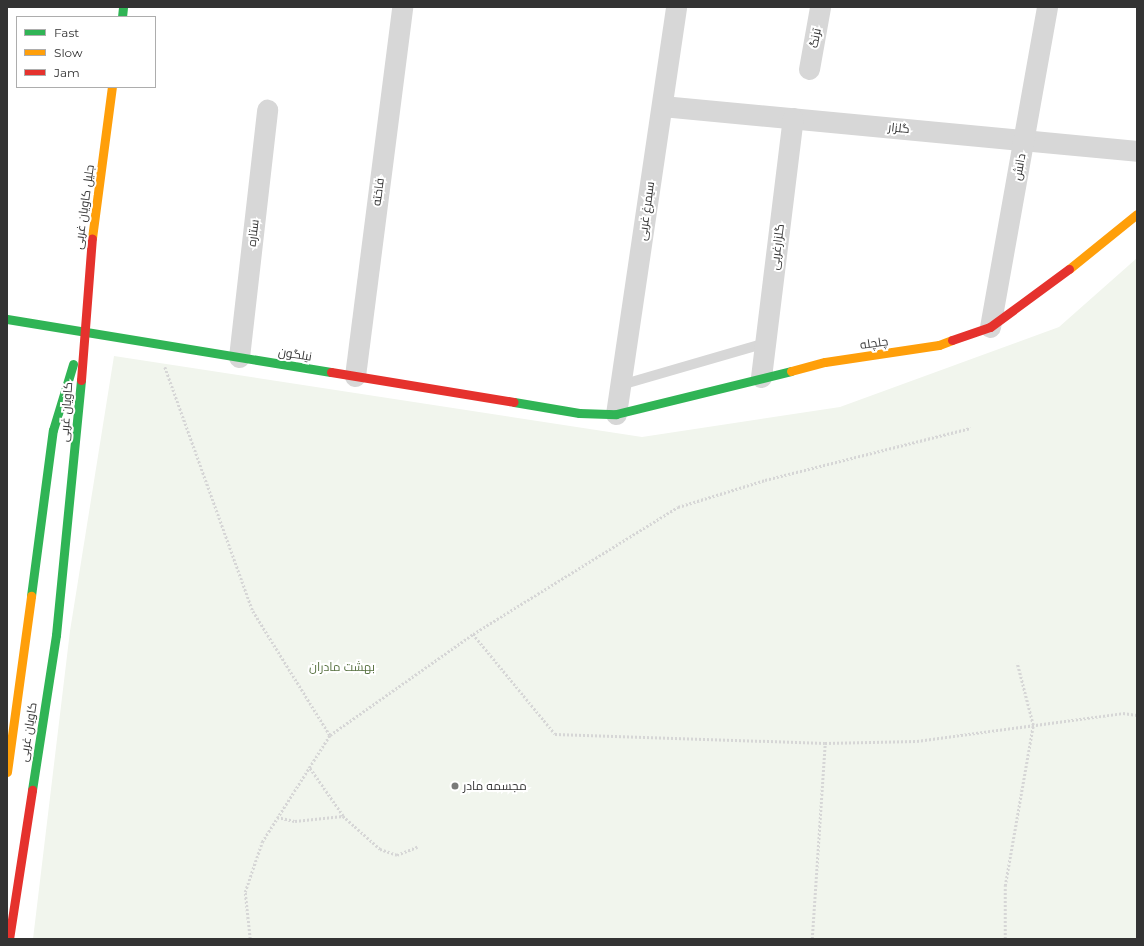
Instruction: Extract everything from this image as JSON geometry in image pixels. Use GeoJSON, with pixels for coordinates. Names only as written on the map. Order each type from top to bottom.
{"type":"FeatureCollection","features":[{"type":"Feature","properties":{"kind":"main road","name":"جلیل کاویان غربی"},"geometry":{"type":"LineString","coordinates":[[83,331],[88,265],[112,88]]}},
{"type":"Feature","properties":{"kind":"main road","name":"چلچله"},"geometry":{"type":"LineString","coordinates":[[579,414],[616,414],[653,407],[761,377],[824,362],[939,345],[990,327],[1041,292],[1137,214]]}},
{"type":"Feature","properties":{"kind":"main road","name":"نیلگون"},"geometry":{"type":"LineString","coordinates":[[7,319],[579,414]]}},
{"type":"Feature","properties":{"kind":"main road","name":"کاویان غربی"},"geometry":{"type":"LineString","coordinates":[[7,772],[53,430],[83,331]]}},
{"type":"Feature","properties":{"kind":"main road","name":"کاویان غربی"},"geometry":{"type":"LineString","coordinates":[[9,939],[56,635],[77,437],[83,331]]}},
{"type":"Feature","properties":{"kind":"street","name":"فاخته"},"geometry":{"type":"LineString","coordinates":[[355,376],[402,7]]}},
{"type":"Feature","properties":{"kind":"street","name":"سیمرغ غربی"},"geometry":{"type":"LineString","coordinates":[[616,414],[676,7]]}},
{"type":"Feature","properties":{"kind":"street","name":"ترنگ"},"geometry":{"type":"LineString","coordinates":[[809,69],[820,7]]}},
{"type":"Feature","properties":{"kind":"street","name":"دانش"},"geometry":{"type":"LineString","coordinates":[[990,327],[1047,7]]}},
{"type":"Feature","properties":{"kind":"street","name":"گلزار"},"geometry":{"type":"LineString","coordinates":[[662,106],[1024,140],[1135,147]]}},
{"type":"Feature","properties":{"kind":"street","name":"ستاره"},"geometry":{"type":"LineString","coordinates":[[239,357],[267,110]]}},
{"type":"Feature","properties":{"kind":"street","name":"گلزارغربی"},"geometry":{"type":"LineString","coordinates":[[761,377],[793,118]]}},
{"type":"Feature","properties":{"kind":"lane"},"geometry":{"type":"LineString","coordinates":[[621,385],[766,343]]}},
{"type":"Feature","properties":{"kind":"path"},"geometry":{"type":"LineString","coordinates":[[156,343],[253,611],[330,736]]}},
{"type":"Feature","properties":{"kind":"path"},"geometry":{"type":"LineString","coordinates":[[250,939],[245,892],[262,842],[330,736],[472,634],[678,507],[765,480],[971,428]]}},
{"type":"Feature","properties":{"kind":"path"},"geometry":{"type":"LineString","coordinates":[[472,634],[555,734],[825,742],[917,741],[1123,713],[1137,715]]}},
{"type":"Feature","properties":{"kind":"path"},"geometry":{"type":"LineString","coordinates":[[1005,939],[1005,886],[1033,725],[1017,663]]}},
{"type":"Feature","properties":{"kind":"path"},"geometry":{"type":"LineString","coordinates":[[812,939],[825,742]]}},
{"type":"Feature","properties":{"kind":"path"},"geometry":{"type":"LineString","coordinates":[[309,767],[343,816],[380,849],[397,855],[417,847]]}},
{"type":"Feature","properties":{"kind":"path"},"geometry":{"type":"LineString","coordinates":[[278,817],[296,821],[343,816]]}},
{"type":"Feature","properties":{"kind":"green space","name":"بهشت مادران"},"geometry":{"type":"Polygon","coordinates":[[[1137,258],[1137,939],[33,939],[70,631],[114,356],[642,437],[840,407],[1059,327],[1137,258]]]}},
{"type":"Feature","properties":{"kind":"traffic: fast"},"geometry":{"type":"LineString","coordinates":[[122,16],[123,7]]}},
{"type":"Feature","properties":{"kind":"traffic: fast"},"geometry":{"type":"LineString","coordinates":[[7,319],[331,372]]}},
{"type":"Feature","properties":{"kind":"traffic: fast"},"geometry":{"type":"LineString","coordinates":[[31,596],[53,430],[73,364]]}},
{"type":"Feature","properties":{"kind":"traffic: fast"},"geometry":{"type":"LineString","coordinates":[[514,402],[579,413],[616,414],[791,371]]}},
{"type":"Feature","properties":{"kind":"traffic: fast"},"geometry":{"type":"LineString","coordinates":[[32,790],[56,635],[81,380]]}},
{"type":"Feature","properties":{"kind":"traffic: slow"},"geometry":{"type":"LineString","coordinates":[[92,238],[112,88]]}},
{"type":"Feature","properties":{"kind":"traffic: slow"},"geometry":{"type":"LineString","coordinates":[[1069,269],[1137,214]]}},
{"type":"Feature","properties":{"kind":"traffic: slow"},"geometry":{"type":"LineString","coordinates":[[791,371],[825,362],[939,345],[952,340]]}},
{"type":"Feature","properties":{"kind":"traffic: slow"},"geometry":{"type":"LineString","coordinates":[[7,772],[31,596]]}},
{"type":"Feature","properties":{"kind":"traffic: jam"},"geometry":{"type":"LineString","coordinates":[[81,380],[92,238]]}},
{"type":"Feature","properties":{"kind":"traffic: jam"},"geometry":{"type":"LineString","coordinates":[[952,340],[990,327],[1069,269]]}},
{"type":"Feature","properties":{"kind":"traffic: jam"},"geometry":{"type":"LineString","coordinates":[[331,372],[514,402]]}},
{"type":"Feature","properties":{"kind":"traffic: jam"},"geometry":{"type":"LineString","coordinates":[[9,939],[32,790]]}},
{"type":"Feature","properties":{"kind":"place","name":"مجسمه مادر"},"geometry":{"type":"Point","coordinates":[455,786]}}]}
